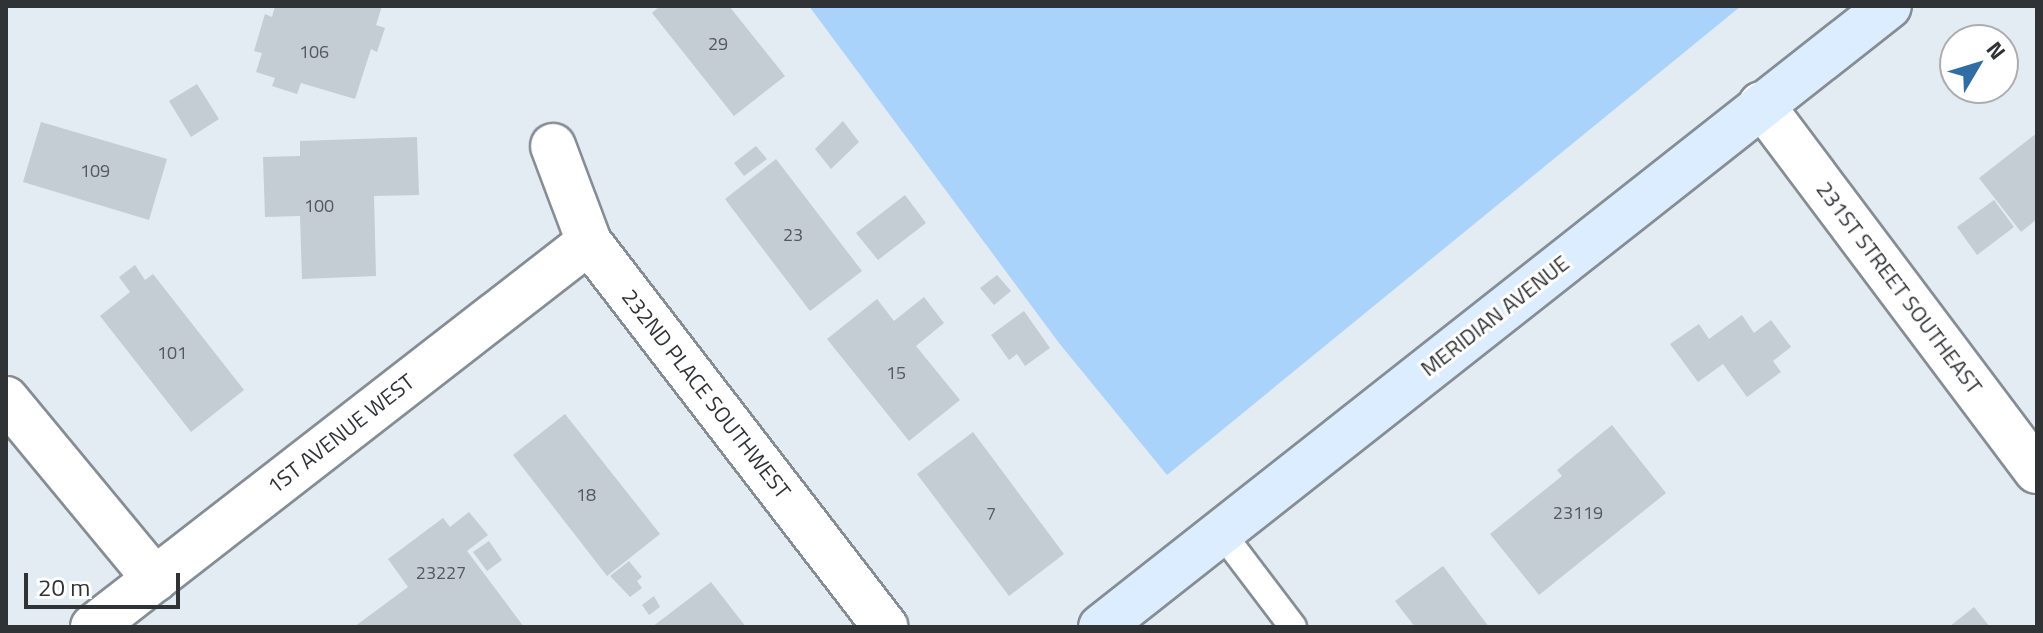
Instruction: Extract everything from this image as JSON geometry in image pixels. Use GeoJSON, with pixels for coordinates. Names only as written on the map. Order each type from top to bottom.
{"type":"FeatureCollection","features":[{"type":"Feature","properties":{"kind":"main road","name":"MERIDIAN AVENUE"},"geometry":{"type":"LineString","coordinates":[[1101,627],[1889,6]]}},
{"type":"Feature","properties":{"kind":"street","name":"231ST STREET SOUTHEAST"},"geometry":{"type":"LineString","coordinates":[[1761,104],[2037,471]]}},
{"type":"Feature","properties":{"kind":"street","name":"232ND PLACE SOUTHWEST"},"geometry":{"type":"LineString","coordinates":[[553,146],[589,242],[886,627]]}},
{"type":"Feature","properties":{"kind":"street","name":"1ST AVENUE WEST"},"geometry":{"type":"LineString","coordinates":[[93,627],[589,242]]}},
{"type":"Feature","properties":{"kind":"street"},"geometry":{"type":"LineString","coordinates":[[6,399],[155,579]]}},
{"type":"Feature","properties":{"kind":"lane"},"geometry":{"type":"LineString","coordinates":[[1221,532],[1293,627]]}},
{"type":"Feature","properties":{"kind":"shaded area"},"geometry":{"type":"Polygon","coordinates":[[[809,6],[1741,6],[1167,475],[1059,343],[809,6]]]}},
{"type":"Feature","properties":{"kind":"building"},"geometry":{"type":"Polygon","coordinates":[[[275,6],[382,6],[376,25],[385,28],[377,52],[371,49],[355,99],[301,83],[297,94],[272,86],[275,78],[256,72],[262,53],[254,51],[265,14],[272,17],[275,6]]]}},
{"type":"Feature","properties":{"kind":"building"},"geometry":{"type":"Polygon","coordinates":[[[660,6],[729,6],[785,76],[734,116],[652,13],[660,6]]]}},
{"type":"Feature","properties":{"kind":"building"},"geometry":{"type":"Polygon","coordinates":[[[197,84],[219,119],[191,137],[169,101],[197,84]]]}},
{"type":"Feature","properties":{"kind":"building"},"geometry":{"type":"Polygon","coordinates":[[[843,121],[859,142],[831,169],[815,149],[843,121]]]}},
{"type":"Feature","properties":{"kind":"building"},"geometry":{"type":"Polygon","coordinates":[[[41,122],[167,159],[149,220],[23,182],[41,122]]]}},
{"type":"Feature","properties":{"kind":"building"},"geometry":{"type":"Polygon","coordinates":[[[2037,133],[2037,219],[2021,232],[1979,178],[2037,133]]]}},
{"type":"Feature","properties":{"kind":"building"},"geometry":{"type":"Polygon","coordinates":[[[417,137],[419,195],[374,196],[376,276],[302,279],[300,216],[265,217],[263,157],[300,156],[300,141],[417,137]]]}},
{"type":"Feature","properties":{"kind":"building"},"geometry":{"type":"Polygon","coordinates":[[[756,146],[767,159],[744,176],[734,163],[756,146]]]}},
{"type":"Feature","properties":{"kind":"building"},"geometry":{"type":"Polygon","coordinates":[[[776,159],[862,271],[810,311],[725,199],[776,159]]]}},
{"type":"Feature","properties":{"kind":"building"},"geometry":{"type":"Polygon","coordinates":[[[905,195],[926,223],[878,260],[856,233],[905,195]]]}},
{"type":"Feature","properties":{"kind":"building"},"geometry":{"type":"Polygon","coordinates":[[[1994,200],[2014,227],[1977,255],[1957,227],[1994,200]]]}},
{"type":"Feature","properties":{"kind":"building"},"geometry":{"type":"Polygon","coordinates":[[[135,265],[145,280],[153,274],[244,390],[191,432],[100,316],[130,292],[119,277],[135,265]]]}},
{"type":"Feature","properties":{"kind":"building"},"geometry":{"type":"Polygon","coordinates":[[[997,275],[1011,291],[994,305],[980,288],[997,275]]]}},
{"type":"Feature","properties":{"kind":"building"},"geometry":{"type":"Polygon","coordinates":[[[924,297],[944,323],[916,346],[960,400],[909,441],[827,339],[877,299],[894,321],[924,297]]]}},
{"type":"Feature","properties":{"kind":"building"},"geometry":{"type":"Polygon","coordinates":[[[1024,311],[1050,348],[1025,366],[1017,354],[1009,360],[991,335],[1024,311]]]}},
{"type":"Feature","properties":{"kind":"building"},"geometry":{"type":"Polygon","coordinates":[[[1742,315],[1754,333],[1771,320],[1791,347],[1773,361],[1781,372],[1747,397],[1723,364],[1698,382],[1670,344],[1699,324],[1709,339],[1742,315]]]}},
{"type":"Feature","properties":{"kind":"building"},"geometry":{"type":"Polygon","coordinates":[[[565,414],[660,534],[607,576],[513,455],[565,414]]]}},
{"type":"Feature","properties":{"kind":"building"},"geometry":{"type":"Polygon","coordinates":[[[1612,425],[1666,493],[1539,595],[1490,534],[1562,476],[1557,470],[1612,425]]]}},
{"type":"Feature","properties":{"kind":"building"},"geometry":{"type":"Polygon","coordinates":[[[973,432],[1064,554],[1009,596],[917,474],[973,432]]]}},
{"type":"Feature","properties":{"kind":"building"},"geometry":{"type":"Polygon","coordinates":[[[469,512],[488,535],[467,551],[524,627],[354,627],[408,587],[388,559],[443,518],[450,527],[469,512]]]}},
{"type":"Feature","properties":{"kind":"building"},"geometry":{"type":"Polygon","coordinates":[[[489,541],[502,560],[487,571],[473,552],[489,541]]]}},
{"type":"Feature","properties":{"kind":"building"},"geometry":{"type":"Polygon","coordinates":[[[629,561],[642,577],[637,581],[642,588],[630,597],[610,576],[629,561]]]}},
{"type":"Feature","properties":{"kind":"building"},"geometry":{"type":"Polygon","coordinates":[[[1443,566],[1489,627],[1415,627],[1395,601],[1443,566]]]}},
{"type":"Feature","properties":{"kind":"building"},"geometry":{"type":"Polygon","coordinates":[[[711,582],[746,627],[652,627],[711,582]]]}},
{"type":"Feature","properties":{"kind":"building"},"geometry":{"type":"Polygon","coordinates":[[[654,596],[660,607],[649,615],[642,605],[654,596]]]}},
{"type":"Feature","properties":{"kind":"building"},"geometry":{"type":"Polygon","coordinates":[[[1974,607],[1990,627],[1949,627],[1974,607]]]}}]}
